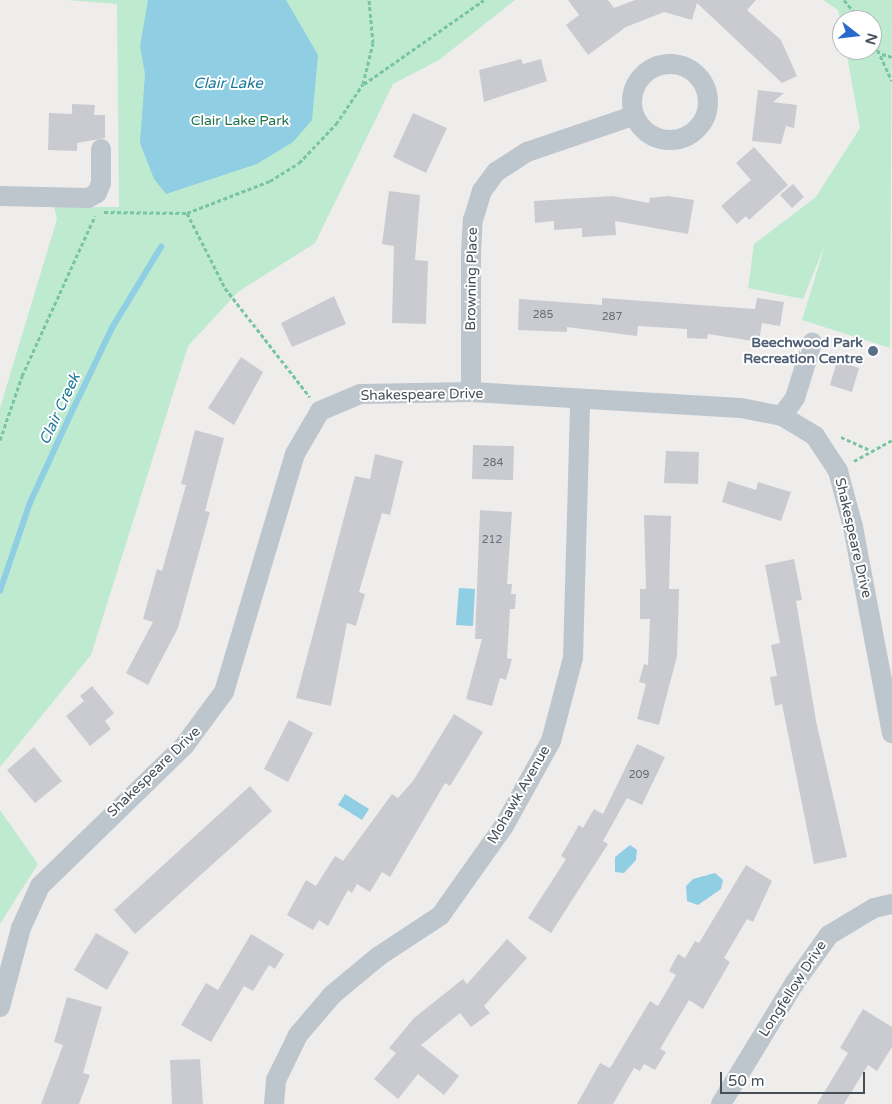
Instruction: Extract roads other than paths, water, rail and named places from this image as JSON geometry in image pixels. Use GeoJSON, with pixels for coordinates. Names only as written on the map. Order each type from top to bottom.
{"type":"FeatureCollection","features":[{"type":"Feature","properties":{"kind":"street","name":"Browning Place"},"geometry":{"type":"LineString","coordinates":[[471,392],[471,253],[473,220],[482,191],[496,172],[527,152],[633,116]]}},
{"type":"Feature","properties":{"kind":"street"},"geometry":{"type":"LineString","coordinates":[[0,196],[88,198],[97,193],[101,183],[101,149]]}},
{"type":"Feature","properties":{"kind":"street"},"geometry":{"type":"LineString","coordinates":[[782,416],[795,398],[812,343]]}},
{"type":"Feature","properties":{"kind":"street","name":"Shakespeare Drive"},"geometry":{"type":"LineString","coordinates":[[0,1007],[21,928],[40,886],[184,746],[224,692],[295,454],[320,411],[360,394],[471,392],[580,400],[741,408],[782,416],[815,436],[838,472],[853,527],[892,733]]}},
{"type":"Feature","properties":{"kind":"street","name":"Mohawk Avenue"},"geometry":{"type":"LineString","coordinates":[[274,1104],[276,1080],[298,1035],[332,995],[379,956],[440,916],[504,826],[551,741],[572,658],[580,400]]}},
{"type":"Feature","properties":{"kind":"street","name":"Longfellow Drive"},"geometry":{"type":"LineString","coordinates":[[721,1104],[794,984],[829,935],[874,908],[892,904]]}},
{"type":"Feature","properties":{"kind":"water","name":"Clair Lake"},"geometry":{"type":"Polygon","coordinates":[[[148,0],[286,0],[318,55],[312,120],[293,142],[257,164],[166,194],[154,179],[140,143],[145,74],[140,46],[148,0]]]}},
{"type":"Feature","properties":{"kind":"water"},"geometry":{"type":"Polygon","coordinates":[[[459,588],[475,589],[473,626],[456,625],[459,588]]]}},
{"type":"Feature","properties":{"kind":"water"},"geometry":{"type":"Polygon","coordinates":[[[345,794],[369,809],[362,820],[338,805],[345,794]]]}},
{"type":"Feature","properties":{"kind":"water"},"geometry":{"type":"Polygon","coordinates":[[[630,845],[637,850],[636,860],[624,873],[615,872],[615,857],[630,845]]]}},
{"type":"Feature","properties":{"kind":"water"},"geometry":{"type":"Polygon","coordinates":[[[715,873],[723,880],[721,889],[698,905],[687,901],[686,886],[693,879],[715,873]]]}},
{"type":"Feature","properties":{"kind":"waterway","name":"Clair Creek"},"geometry":{"type":"LineString","coordinates":[[0,591],[30,503],[67,422],[112,328],[161,247]]}},
{"type":"Feature","properties":{"kind":"place","name":"Beechwood Park Recreation Centre"},"geometry":{"type":"Point","coordinates":[873,351]}},
{"type":"Feature","properties":{"kind":"park label","name":"Clair Lake Park"},"geometry":{"type":"Point","coordinates":[240,121]}}]}
